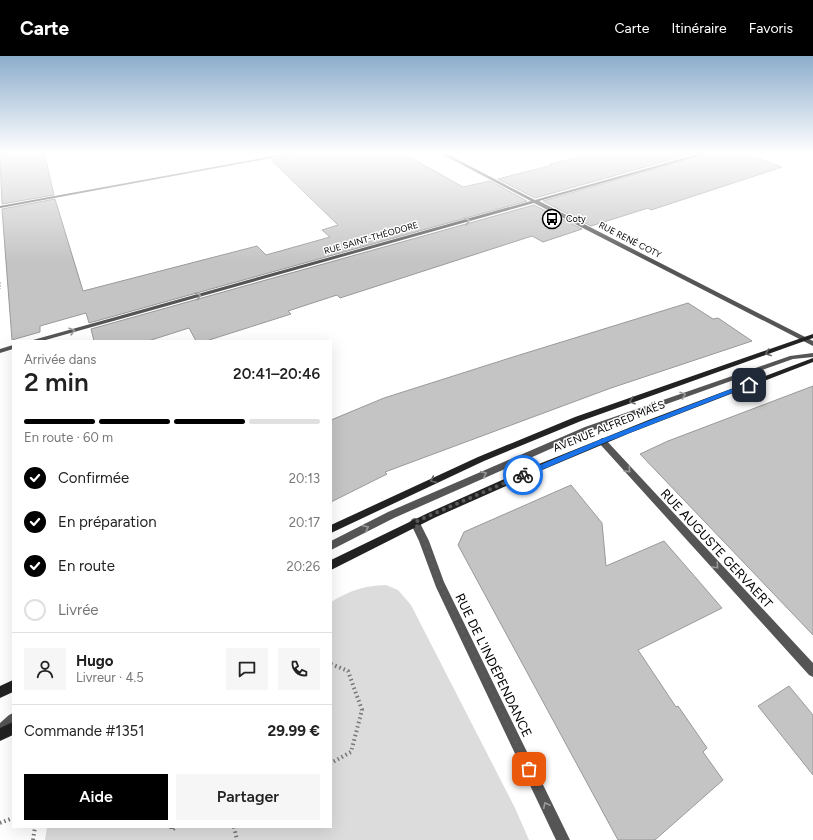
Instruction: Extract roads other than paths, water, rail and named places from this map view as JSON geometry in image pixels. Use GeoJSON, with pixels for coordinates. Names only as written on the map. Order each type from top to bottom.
{"type":"FeatureCollection","features":[{"type":"Feature","properties":{"kind":"main road","name":"AVENUE ALFRED MAËS"},"geometry":{"type":"LineString","coordinates":[[332,529],[481,458],[578,419],[804,339]]}},
{"type":"Feature","properties":{"kind":"main road","name":"AVENUE ALFRED MAËS"},"geometry":{"type":"LineString","coordinates":[[332,564],[415,522],[602,441],[813,360]]}},
{"type":"Feature","properties":{"kind":"main road"},"geometry":{"type":"LineString","coordinates":[[0,692],[12,686]]}},
{"type":"Feature","properties":{"kind":"main road"},"geometry":{"type":"LineString","coordinates":[[0,733],[12,728]]}},
{"type":"Feature","properties":{"kind":"street"},"geometry":{"type":"LineString","coordinates":[[0,207],[104,189]]}},
{"type":"Feature","properties":{"kind":"street","name":"RUE RENÉ COTY"},"geometry":{"type":"LineString","coordinates":[[510,189],[813,344]]}},
{"type":"Feature","properties":{"kind":"street","name":"RUE SAINT-THÉODORE"},"geometry":{"type":"LineString","coordinates":[[39,340],[583,189]]}},
{"type":"Feature","properties":{"kind":"street"},"geometry":{"type":"LineString","coordinates":[[804,339],[813,338]]}},
{"type":"Feature","properties":{"kind":"street"},"geometry":{"type":"LineString","coordinates":[[0,351],[12,347]]}},
{"type":"Feature","properties":{"kind":"street"},"geometry":{"type":"LineString","coordinates":[[332,545],[398,512],[588,429],[792,357],[813,355]]}},
{"type":"Feature","properties":{"kind":"street","name":"RUE AUGUSTE GERVAERT"},"geometry":{"type":"LineString","coordinates":[[602,441],[813,671]]}},
{"type":"Feature","properties":{"kind":"street","name":"RUE DE L'INDÉPENDANCE"},"geometry":{"type":"LineString","coordinates":[[415,522],[424,540],[440,584],[563,840]]}},
{"type":"Feature","properties":{"kind":"street"},"geometry":{"type":"LineString","coordinates":[[0,733],[12,720]]}},
{"type":"Feature","properties":{"kind":"place","name":"Coty"},"geometry":{"type":"Point","coordinates":[552,219]}}]}
